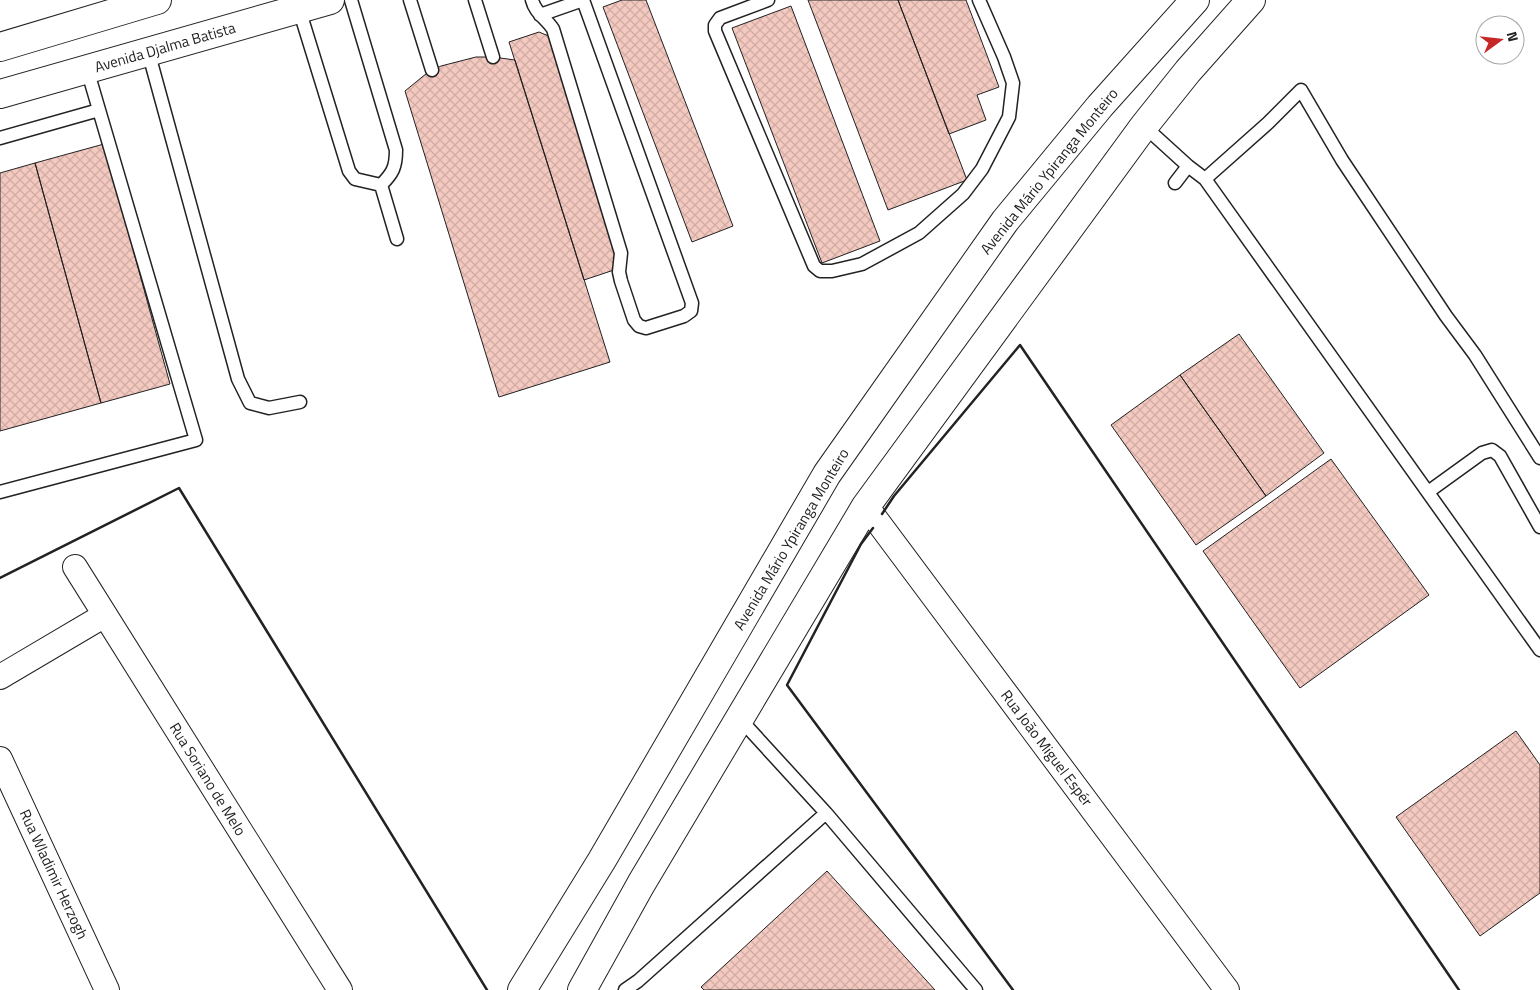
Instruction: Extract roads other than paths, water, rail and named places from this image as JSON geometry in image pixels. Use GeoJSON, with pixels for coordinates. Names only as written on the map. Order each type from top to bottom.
{"type":"FeatureCollection","features":[{"type":"Feature","properties":{"kind":"main road"},"geometry":{"type":"LineString","coordinates":[[0,47],[157,0]]}},
{"type":"Feature","properties":{"kind":"main road","name":"Avenida Djalma Batista"},"geometry":{"type":"LineString","coordinates":[[0,94],[330,0]]}},
{"type":"Feature","properties":{"kind":"main road","name":"Avenida Mário Ypiranga Monteiro"},"geometry":{"type":"LineString","coordinates":[[522,990],[602,860],[827,474],[1005,221],[1100,106],[1195,0]]}},
{"type":"Feature","properties":{"kind":"main road"},"geometry":{"type":"LineString","coordinates":[[582,990],[641,884],[866,506],[1144,126],[1188,71],[1251,0]]}},
{"type":"Feature","properties":{"kind":"street","name":"Rua João Miguel Espér"},"geometry":{"type":"LineString","coordinates":[[866,506],[1227,990]]}},
{"type":"Feature","properties":{"kind":"street","name":"Rua Soriano de Melo"},"geometry":{"type":"LineString","coordinates":[[75,567],[340,990]]}},
{"type":"Feature","properties":{"kind":"street"},"geometry":{"type":"LineString","coordinates":[[0,677],[105,615]]}},
{"type":"Feature","properties":{"kind":"street","name":"Rua Wladimir Herzogh"},"geometry":{"type":"LineString","coordinates":[[0,758],[107,990]]}},
{"type":"Feature","properties":{"kind":"lane"},"geometry":{"type":"LineString","coordinates":[[350,0],[396,150],[396,165],[389,177],[381,185]]}},
{"type":"Feature","properties":{"kind":"lane"},"geometry":{"type":"LineString","coordinates":[[410,0],[432,70]]}},
{"type":"Feature","properties":{"kind":"lane"},"geometry":{"type":"LineString","coordinates":[[475,0],[493,57]]}},
{"type":"Feature","properties":{"kind":"lane"},"geometry":{"type":"LineString","coordinates":[[532,0],[534,8],[540,15],[547,20],[553,29],[621,253],[620,281],[634,320],[639,326],[646,328],[684,316],[691,311],[692,303],[583,0],[540,15]]}},
{"type":"Feature","properties":{"kind":"lane"},"geometry":{"type":"LineString","coordinates":[[768,0],[720,18],[715,25],[715,31],[814,266],[820,271],[832,271],[862,264],[919,234],[963,194],[982,169],[1009,117],[1013,83],[1004,57],[979,0]]}},
{"type":"Feature","properties":{"kind":"lane"},"geometry":{"type":"LineString","coordinates":[[299,9],[349,171],[355,179],[381,185]]}},
{"type":"Feature","properties":{"kind":"lane"},"geometry":{"type":"LineString","coordinates":[[148,52],[238,379],[250,404],[269,408],[300,402]]}},
{"type":"Feature","properties":{"kind":"lane"},"geometry":{"type":"LineString","coordinates":[[0,492],[196,440],[87,69]]}},
{"type":"Feature","properties":{"kind":"lane"},"geometry":{"type":"LineString","coordinates":[[1205,179],[1268,123],[1301,90],[1342,160],[1446,316],[1475,355],[1540,458]]}},
{"type":"Feature","properties":{"kind":"lane"},"geometry":{"type":"LineString","coordinates":[[0,138],[99,110]]}},
{"type":"Feature","properties":{"kind":"lane"},"geometry":{"type":"LineString","coordinates":[[1144,126],[1205,179],[1540,650]]}},
{"type":"Feature","properties":{"kind":"lane"},"geometry":{"type":"LineString","coordinates":[[1176,183],[1188,166]]}},
{"type":"Feature","properties":{"kind":"lane"},"geometry":{"type":"LineString","coordinates":[[381,185],[397,239]]}},
{"type":"Feature","properties":{"kind":"lane"},"geometry":{"type":"LineString","coordinates":[[1428,492],[1482,453],[1492,450],[1500,456],[1540,527]]}},
{"type":"Feature","properties":{"kind":"lane"},"geometry":{"type":"LineString","coordinates":[[740,719],[826,813],[976,990]]}},
{"type":"Feature","properties":{"kind":"lane"},"geometry":{"type":"LineString","coordinates":[[625,990],[638,981],[826,813]]}}]}
